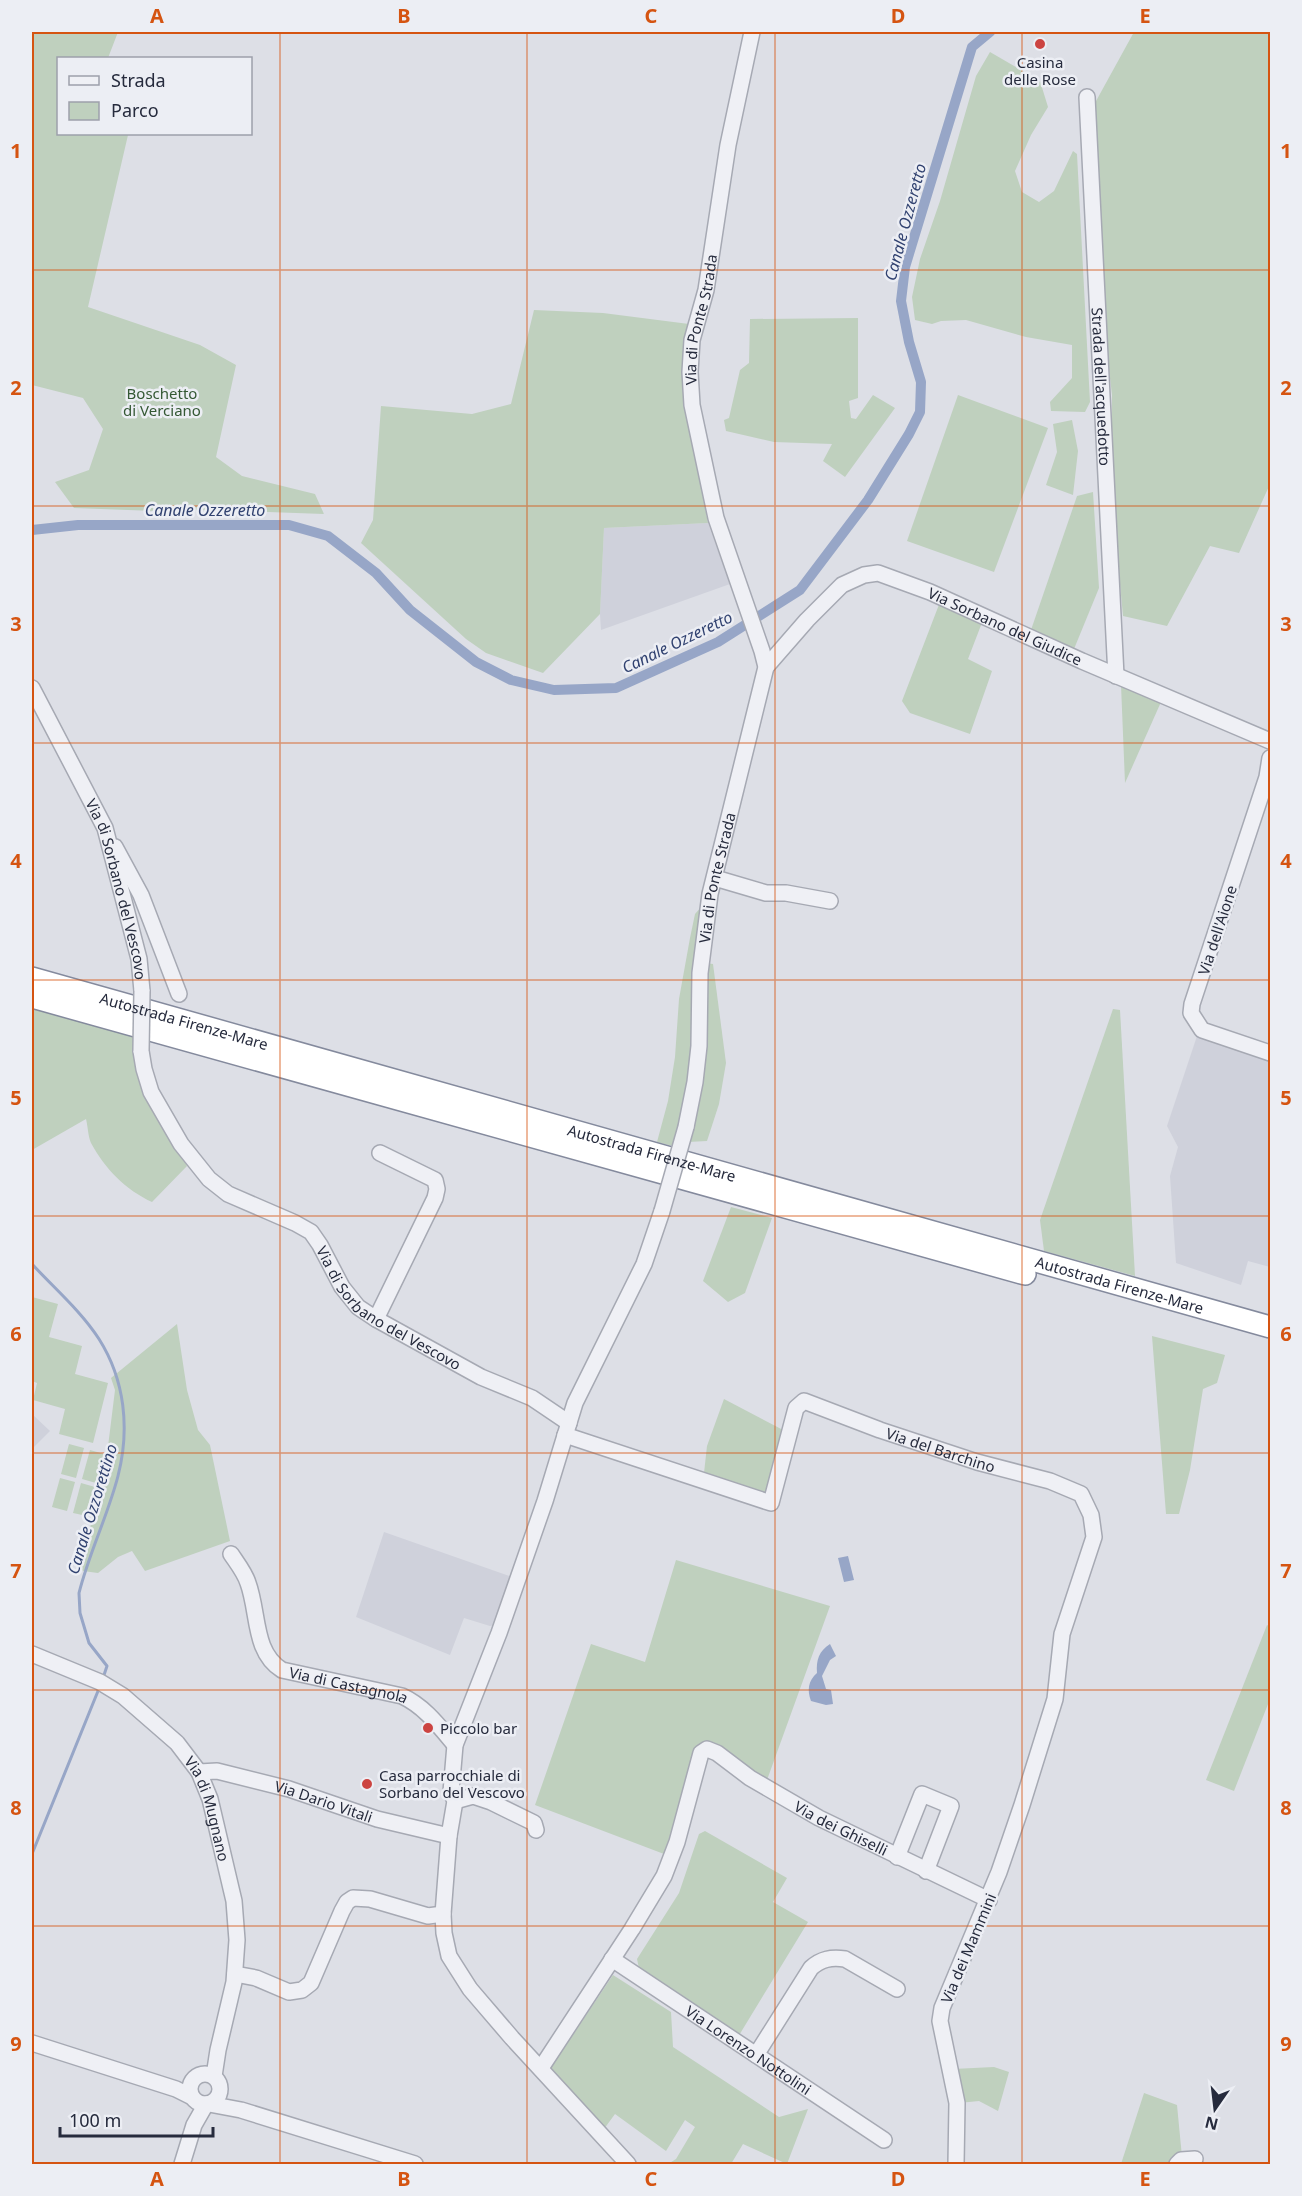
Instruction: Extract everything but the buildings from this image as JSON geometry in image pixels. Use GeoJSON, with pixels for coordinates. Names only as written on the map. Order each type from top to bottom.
{"type":"FeatureCollection","features":[{"type":"Feature","properties":{"kind":"highway","name":"Autostrada Firenze-Mare"},"geometry":{"type":"LineString","coordinates":[[32,978],[1270,1327]]}},
{"type":"Feature","properties":{"kind":"highway","name":"Autostrada Firenze-Mare"},"geometry":{"type":"LineString","coordinates":[[32,997],[1270,1342]]}},
{"type":"Feature","properties":{"kind":"street","name":"Via di Ponte Strada"},"geometry":{"type":"LineString","coordinates":[[567,1429],[575,1402],[644,1264],[686,1127],[699,1046],[700,973],[710,894],[766,667],[716,518],[692,405],[690,372],[692,340],[706,290],[728,145],[752,32]]}},
{"type":"Feature","properties":{"kind":"street","name":"Strada dell'acquedotto"},"geometry":{"type":"LineString","coordinates":[[1087,97],[1116,676]]}},
{"type":"Feature","properties":{"kind":"street","name":"Via Sorbano del Giudice"},"geometry":{"type":"LineString","coordinates":[[766,667],[807,620],[842,585],[864,575],[878,573],[930,592],[1116,676],[1270,741]]}},
{"type":"Feature","properties":{"kind":"street","name":"Via di Sorbano del Vescovo"},"geometry":{"type":"LineString","coordinates":[[32,688],[105,828],[139,959],[142,991],[141,1052],[144,1069],[151,1092],[181,1144],[209,1179],[228,1194],[295,1222],[311,1232],[342,1287],[358,1307],[481,1377],[532,1398],[567,1429]]}},
{"type":"Feature","properties":{"kind":"street","name":"Via dell'Aione"},"geometry":{"type":"LineString","coordinates":[[1270,758],[1267,777],[1192,1004],[1191,1013],[1202,1030],[1270,1053]]}},
{"type":"Feature","properties":{"kind":"street"},"geometry":{"type":"LineString","coordinates":[[105,828],[141,896],[179,994]]}},
{"type":"Feature","properties":{"kind":"street"},"geometry":{"type":"LineString","coordinates":[[715,878],[766,893],[786,893],[830,901]]}},
{"type":"Feature","properties":{"kind":"street"},"geometry":{"type":"LineString","coordinates":[[376,1319],[435,1198],[436,1189],[435,1180],[380,1153]]}},
{"type":"Feature","properties":{"kind":"street","name":"Via del Barchino"},"geometry":{"type":"LineString","coordinates":[[567,1429],[771,1503],[796,1408],[804,1401],[880,1430],[977,1462],[1050,1481],[1081,1494],[1091,1515],[1094,1537],[1062,1634],[1055,1699],[1022,1805]]}},
{"type":"Feature","properties":{"kind":"street"},"geometry":{"type":"LineString","coordinates":[[567,1429],[546,1501],[499,1633],[455,1745],[451,1792],[455,1801],[449,1836],[443,1914],[444,1933],[449,1956],[470,1989],[627,2164]]}},
{"type":"Feature","properties":{"kind":"street","name":"Via di Castagnola"},"geometry":{"type":"LineString","coordinates":[[231,1554],[248,1582],[263,1650],[272,1664],[282,1670],[402,1696],[424,1710],[455,1745]]}},
{"type":"Feature","properties":{"kind":"street","name":"Via di Mugnano"},"geometry":{"type":"LineString","coordinates":[[32,1654],[100,1682],[123,1696],[177,1743],[199,1772],[210,1799],[234,1901],[237,1940],[236,1974],[218,2050],[207,2078]]}},
{"type":"Feature","properties":{"kind":"street","name":"Via dei Ghiselli"},"geometry":{"type":"LineString","coordinates":[[612,1959],[664,1876],[677,1842],[701,1753],[707,1749],[717,1753],[759,1784],[819,1818],[926,1871],[989,1899]]}},
{"type":"Feature","properties":{"kind":"street","name":"Via Dario Vitali"},"geometry":{"type":"LineString","coordinates":[[199,1772],[218,1771],[289,1789],[377,1819],[449,1836]]}},
{"type":"Feature","properties":{"kind":"street"},"geometry":{"type":"LineString","coordinates":[[897,1857],[922,1794],[951,1806],[926,1871]]}},
{"type":"Feature","properties":{"kind":"street"},"geometry":{"type":"LineString","coordinates":[[455,1801],[472,1796],[491,1802],[534,1823],[536,1830]]}},
{"type":"Feature","properties":{"kind":"street","name":"Via dei Mammini"},"geometry":{"type":"LineString","coordinates":[[956,2164],[957,2103],[940,2021],[947,1994],[989,1899],[1022,1805]]}},
{"type":"Feature","properties":{"kind":"street"},"geometry":{"type":"LineString","coordinates":[[236,1974],[256,1977],[289,1992],[302,1990],[311,1983],[342,1911],[347,1902],[353,1898],[370,1899],[428,1916],[443,1914]]}},
{"type":"Feature","properties":{"kind":"street"},"geometry":{"type":"LineString","coordinates":[[756,2055],[811,1968],[818,1962],[835,1958],[845,1959],[897,1989]]}},
{"type":"Feature","properties":{"kind":"street"},"geometry":{"type":"LineString","coordinates":[[541,2068],[612,1959]]}},
{"type":"Feature","properties":{"kind":"street","name":"Via Lorenzo Nottolini"},"geometry":{"type":"LineString","coordinates":[[612,1959],[884,2140]]}},
{"type":"Feature","properties":{"kind":"street"},"geometry":{"type":"LineString","coordinates":[[32,2043],[158,2082],[200,2101],[241,2110],[415,2164]]}},
{"type":"Feature","properties":{"kind":"street"},"geometry":{"type":"LineString","coordinates":[[158,2082],[207,2078]]}},
{"type":"Feature","properties":{"kind":"street"},"geometry":{"type":"LineString","coordinates":[[207,2078],[219,2094],[213,2102],[200,2101],[189,2088],[207,2078]]}},
{"type":"Feature","properties":{"kind":"street"},"geometry":{"type":"LineString","coordinates":[[207,2078],[241,2110]]}},
{"type":"Feature","properties":{"kind":"street"},"geometry":{"type":"LineString","coordinates":[[182,2164],[200,2101]]}},
{"type":"Feature","properties":{"kind":"street"},"geometry":{"type":"LineString","coordinates":[[1177,2164],[1181,2160],[1195,2159]]}},
{"type":"Feature","properties":{"kind":"shaded area"},"geometry":{"type":"Polygon","coordinates":[[[708,523],[730,584],[601,630],[604,528],[708,523]]]}},
{"type":"Feature","properties":{"kind":"shaded area"},"geometry":{"type":"Polygon","coordinates":[[[1198,1033],[1270,1056],[1270,1267],[1248,1261],[1241,1285],[1176,1263],[1170,1176],[1178,1147],[1167,1126],[1198,1033]]]}},
{"type":"Feature","properties":{"kind":"shaded area"},"geometry":{"type":"Polygon","coordinates":[[[32,1414],[50,1431],[32,1449],[32,1414]]]}},
{"type":"Feature","properties":{"kind":"shaded area"},"geometry":{"type":"Polygon","coordinates":[[[384,1532],[512,1577],[495,1625],[490,1626],[464,1618],[450,1655],[356,1617],[384,1532]]]}},
{"type":"Feature","properties":{"kind":"green space","name":"Boschetto di Verciano"},"geometry":{"type":"Polygon","coordinates":[[[32,32],[118,32],[108,57],[57,57],[57,135],[128,135],[88,307],[200,345],[236,365],[216,457],[242,476],[315,494],[324,514],[74,508],[55,482],[89,470],[103,429],[83,398],[32,385],[32,32]]]}},
{"type":"Feature","properties":{"kind":"green space"},"geometry":{"type":"Polygon","coordinates":[[[1134,32],[1270,32],[1270,484],[1239,553],[1210,546],[1167,626],[1123,616],[1111,488],[1112,395],[1101,302],[1090,112],[1134,32]]]}},
{"type":"Feature","properties":{"kind":"green space"},"geometry":{"type":"Polygon","coordinates":[[[990,52],[1040,81],[1048,107],[1031,135],[1015,171],[1022,192],[1039,202],[1054,191],[1073,151],[1077,154],[1090,402],[1085,412],[1051,411],[1050,402],[1072,378],[1072,345],[1026,337],[966,320],[941,321],[932,324],[915,320],[912,297],[920,259],[940,201],[976,76],[990,52]]]}},
{"type":"Feature","properties":{"kind":"green space"},"geometry":{"type":"Polygon","coordinates":[[[534,310],[603,313],[689,324],[683,395],[708,523],[604,528],[600,614],[543,673],[486,653],[466,639],[361,543],[373,520],[381,406],[472,414],[511,404],[534,310]]]}},
{"type":"Feature","properties":{"kind":"green space"},"geometry":{"type":"Polygon","coordinates":[[[858,318],[858,398],[849,401],[851,418],[856,419],[873,395],[895,408],[845,477],[823,461],[832,444],[774,442],[726,431],[724,420],[729,418],[740,370],[749,363],[750,319],[858,318]]]}},
{"type":"Feature","properties":{"kind":"green space"},"geometry":{"type":"Polygon","coordinates":[[[958,395],[1048,428],[994,572],[907,541],[958,395]]]}},
{"type":"Feature","properties":{"kind":"green space"},"geometry":{"type":"Polygon","coordinates":[[[1072,420],[1078,451],[1073,495],[1046,485],[1057,452],[1053,424],[1072,420]]]}},
{"type":"Feature","properties":{"kind":"green space"},"geometry":{"type":"Polygon","coordinates":[[[1093,492],[1099,588],[1074,649],[1031,630],[1077,496],[1093,492]]]}},
{"type":"Feature","properties":{"kind":"green space"},"geometry":{"type":"Polygon","coordinates":[[[940,602],[983,620],[968,659],[992,671],[970,734],[910,713],[902,701],[940,602]]]}},
{"type":"Feature","properties":{"kind":"green space"},"geometry":{"type":"Polygon","coordinates":[[[1121,685],[1161,702],[1125,783],[1121,685]]]}},
{"type":"Feature","properties":{"kind":"green space"},"geometry":{"type":"Polygon","coordinates":[[[702,906],[698,1032],[677,1147],[657,1142],[668,1101],[675,1057],[679,999],[690,938],[695,914],[702,906]]]}},
{"type":"Feature","properties":{"kind":"green space"},"geometry":{"type":"Polygon","coordinates":[[[705,963],[713,964],[726,1063],[719,1104],[707,1141],[688,1142],[705,963]]]}},
{"type":"Feature","properties":{"kind":"green space"},"geometry":{"type":"Polygon","coordinates":[[[32,1006],[135,1034],[174,1143],[187,1166],[152,1202],[125,1185],[103,1162],[91,1143],[86,1119],[32,1150],[32,1006]]]}},
{"type":"Feature","properties":{"kind":"green space"},"geometry":{"type":"Polygon","coordinates":[[[1113,1009],[1120,1010],[1135,1276],[1044,1251],[1040,1220],[1113,1009]]]}},
{"type":"Feature","properties":{"kind":"green space"},"geometry":{"type":"Polygon","coordinates":[[[731,1207],[772,1218],[745,1293],[728,1302],[703,1281],[731,1207]]]}},
{"type":"Feature","properties":{"kind":"green space"},"geometry":{"type":"Polygon","coordinates":[[[32,1297],[58,1304],[49,1337],[82,1346],[75,1374],[108,1383],[93,1443],[59,1434],[65,1409],[33,1400],[37,1383],[32,1381],[32,1297]]]}},
{"type":"Feature","properties":{"kind":"green space"},"geometry":{"type":"Polygon","coordinates":[[[177,1324],[187,1390],[198,1430],[210,1445],[230,1541],[145,1571],[132,1551],[118,1557],[98,1573],[83,1571],[78,1565],[103,1487],[115,1390],[111,1378],[177,1324]]]}},
{"type":"Feature","properties":{"kind":"green space"},"geometry":{"type":"Polygon","coordinates":[[[1152,1336],[1225,1355],[1217,1383],[1203,1389],[1190,1470],[1179,1514],[1166,1514],[1152,1336]]]}},
{"type":"Feature","properties":{"kind":"green space"},"geometry":{"type":"Polygon","coordinates":[[[724,1399],[785,1431],[768,1494],[704,1473],[707,1446],[724,1399]]]}},
{"type":"Feature","properties":{"kind":"green space"},"geometry":{"type":"Polygon","coordinates":[[[69,1444],[84,1448],[76,1478],[61,1474],[69,1444]]]}},
{"type":"Feature","properties":{"kind":"green space"},"geometry":{"type":"Polygon","coordinates":[[[90,1450],[104,1454],[96,1483],[82,1479],[90,1450]]]}},
{"type":"Feature","properties":{"kind":"green space"},"geometry":{"type":"Polygon","coordinates":[[[60,1478],[75,1482],[67,1511],[52,1507],[60,1478]]]}},
{"type":"Feature","properties":{"kind":"green space"},"geometry":{"type":"Polygon","coordinates":[[[81,1483],[95,1487],[87,1516],[73,1513],[81,1483]]]}},
{"type":"Feature","properties":{"kind":"green space"},"geometry":{"type":"Polygon","coordinates":[[[676,1560],[830,1606],[767,1780],[700,1745],[664,1854],[535,1805],[591,1644],[645,1662],[676,1560]]]}},
{"type":"Feature","properties":{"kind":"green space"},"geometry":{"type":"Polygon","coordinates":[[[1267,1625],[1270,1627],[1270,1699],[1234,1791],[1206,1780],[1267,1625]]]}},
{"type":"Feature","properties":{"kind":"green space"},"geometry":{"type":"Polygon","coordinates":[[[705,1831],[787,1878],[773,1902],[808,1922],[738,2037],[640,1973],[637,1959],[679,1893],[699,1834],[705,1831]]]}},
{"type":"Feature","properties":{"kind":"green space"},"geometry":{"type":"Polygon","coordinates":[[[613,1975],[671,2012],[673,2047],[779,2117],[808,2109],[787,2164],[743,2144],[731,2164],[668,2164],[676,2159],[695,2127],[685,2120],[666,2151],[615,2114],[604,2129],[550,2069],[613,1975]]]}},
{"type":"Feature","properties":{"kind":"green space"},"geometry":{"type":"Polygon","coordinates":[[[994,2067],[1009,2072],[998,2111],[979,2101],[959,2103],[953,2069],[994,2067]]]}},
{"type":"Feature","properties":{"kind":"green space"},"geometry":{"type":"Polygon","coordinates":[[[1144,2093],[1177,2105],[1182,2157],[1174,2164],[1121,2164],[1144,2093]]]}},
{"type":"Feature","properties":{"kind":"water"},"geometry":{"type":"Polygon","coordinates":[[[848,1556],[854,1580],[844,1582],[838,1558],[848,1556]]]}},
{"type":"Feature","properties":{"kind":"water"},"geometry":{"type":"Polygon","coordinates":[[[830,1644],[836,1656],[830,1660],[822,1676],[826,1689],[831,1690],[833,1704],[826,1705],[811,1701],[809,1689],[810,1682],[817,1673],[819,1656],[830,1644]]]}},
{"type":"Feature","properties":{"kind":"waterway","name":"Canale Ozzeretto"},"geometry":{"type":"LineString","coordinates":[[32,530],[78,525],[289,525],[328,536],[376,573],[410,610],[476,662],[511,680],[554,690],[616,688],[718,642],[800,590],[868,500],[920,412],[921,382],[909,342],[901,301],[905,267],[972,47],[990,32]]}},
{"type":"Feature","properties":{"kind":"waterway","name":"Canale Ozzorettino"},"geometry":{"type":"LineString","coordinates":[[32,1264],[76,1309],[99,1339],[115,1371],[123,1405],[124,1441],[118,1476],[79,1593],[80,1613],[89,1643],[107,1666],[104,1675]]}},
{"type":"Feature","properties":{"kind":"waterway","name":"Canale Ozzorettino"},"geometry":{"type":"LineString","coordinates":[[32,1854],[98,1691]]}},
{"type":"Feature","properties":{"kind":"place","name":"Casina delle Rose"},"geometry":{"type":"Point","coordinates":[1040,44]}},
{"type":"Feature","properties":{"kind":"place","name":"Piccolo bar"},"geometry":{"type":"Point","coordinates":[428,1728]}},
{"type":"Feature","properties":{"kind":"place","name":"Casa parrocchiale di Sorbano del Vescovo"},"geometry":{"type":"Point","coordinates":[367,1784]}}]}
